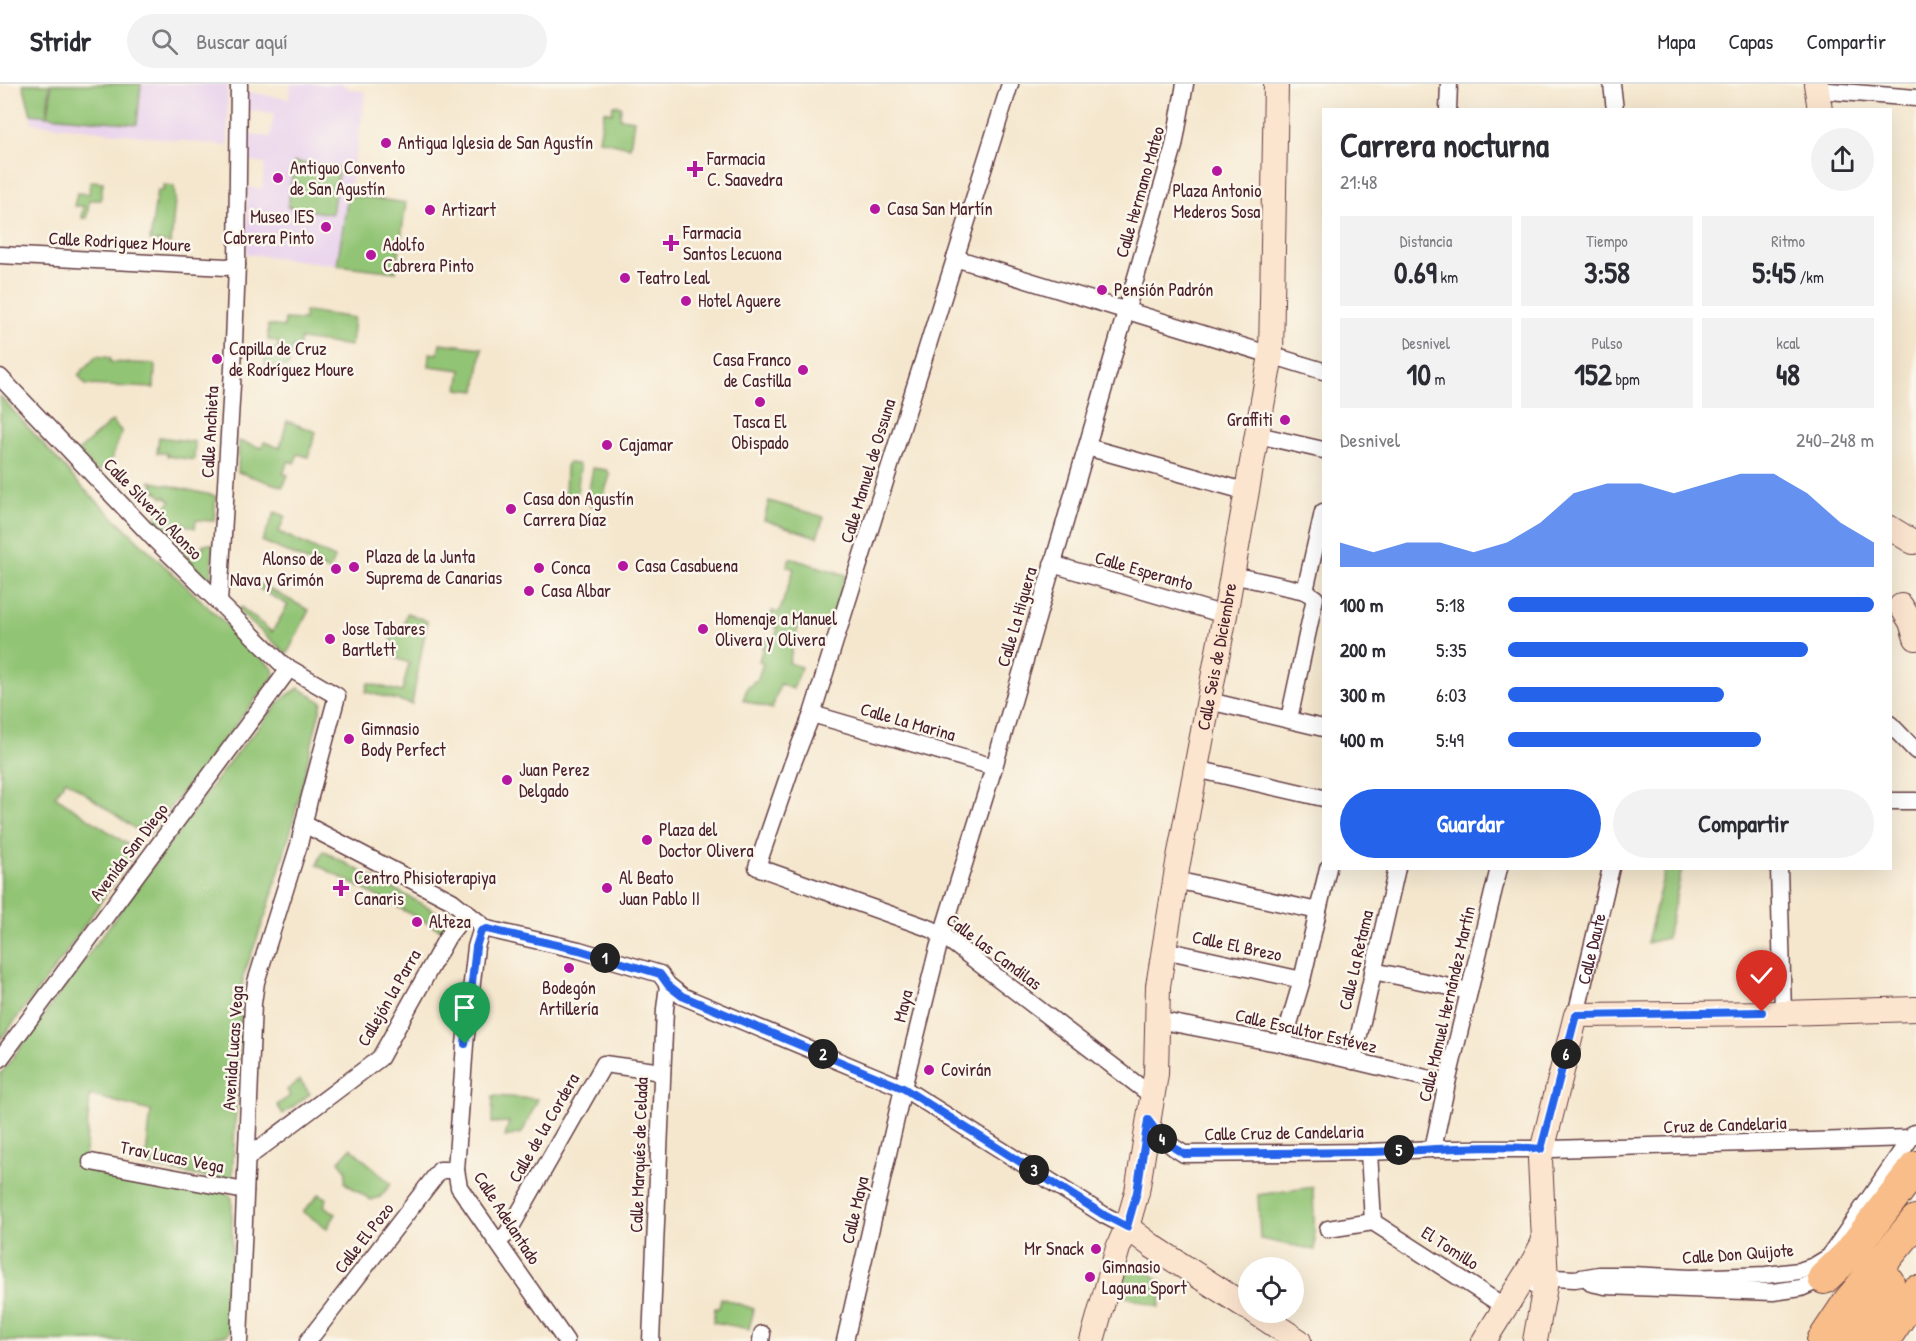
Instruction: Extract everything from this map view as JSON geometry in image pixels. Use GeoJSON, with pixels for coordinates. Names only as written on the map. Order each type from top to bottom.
{"type":"FeatureCollection","features":[{"type":"Feature","properties":{"kind":"highway"},"geometry":{"type":"LineString","coordinates":[[1824,1278],[1848,1255],[1914,1145]]}},
{"type":"Feature","properties":{"kind":"highway"},"geometry":{"type":"LineString","coordinates":[[1823,1341],[1849,1302],[1916,1221]]}},
{"type":"Feature","properties":{"kind":"highway"},"geometry":{"type":"LineString","coordinates":[[1849,1341],[1916,1239]]}},
{"type":"Feature","properties":{"kind":"highway"},"geometry":{"type":"LineString","coordinates":[[1883,1341],[1916,1292]]}},
{"type":"Feature","properties":{"kind":"highway"},"geometry":{"type":"LineString","coordinates":[[1903,1341],[1916,1321]]}},
{"type":"Feature","properties":{"kind":"street","name":"Calle Anchieta"},"geometry":{"type":"LineString","coordinates":[[219,602],[237,265],[239,84]]}},
{"type":"Feature","properties":{"kind":"street","name":"Calle Manuel de Ossuna"},"geometry":{"type":"LineString","coordinates":[[757,867],[812,714],[1010,84]]}},
{"type":"Feature","properties":{"kind":"street","name":"Calle Hermano Mateo"},"geometry":{"type":"LineString","coordinates":[[1127,310],[1174,146],[1185,84]]}},
{"type":"Feature","properties":{"kind":"street","name":"Calle Seis de Diciembre"},"geometry":{"type":"LineString","coordinates":[[1092,1341],[1118,1248],[1137,1192],[1156,1074],[1157,992],[1175,880],[1248,492],[1271,355],[1276,84]]}},
{"type":"Feature","properties":{"kind":"street"},"geometry":{"type":"LineString","coordinates":[[1448,108],[1449,84]]}},
{"type":"Feature","properties":{"kind":"street"},"geometry":{"type":"LineString","coordinates":[[1612,84],[1615,108]]}},
{"type":"Feature","properties":{"kind":"street"},"geometry":{"type":"LineString","coordinates":[[1818,94],[1916,98]]}},
{"type":"Feature","properties":{"kind":"street","name":"Calle Rodriguez Moure"},"geometry":{"type":"LineString","coordinates":[[0,255],[226,267],[237,265]]}},
{"type":"Feature","properties":{"kind":"street"},"geometry":{"type":"LineString","coordinates":[[955,258],[1322,371]]}},
{"type":"Feature","properties":{"kind":"street","name":"Calle La Higuera"},"geometry":{"type":"LineString","coordinates":[[942,935],[994,766],[1127,310]]}},
{"type":"Feature","properties":{"kind":"street","name":"Calle Silverio Alonso"},"geometry":{"type":"LineString","coordinates":[[0,377],[156,541],[285,667],[337,696]]}},
{"type":"Feature","properties":{"kind":"street"},"geometry":{"type":"LineString","coordinates":[[1258,435],[1322,450]]}},
{"type":"Feature","properties":{"kind":"street"},"geometry":{"type":"LineString","coordinates":[[1087,447],[1248,492]]}},
{"type":"Feature","properties":{"kind":"street"},"geometry":{"type":"LineString","coordinates":[[1305,591],[1322,516]]}},
{"type":"Feature","properties":{"kind":"street"},"geometry":{"type":"LineString","coordinates":[[1892,530],[1906,541]]}},
{"type":"Feature","properties":{"kind":"street","name":"Calle Esperanto"},"geometry":{"type":"LineString","coordinates":[[1052,564],[1225,615]]}},
{"type":"Feature","properties":{"kind":"street"},"geometry":{"type":"LineString","coordinates":[[1232,575],[1305,591],[1315,598],[1289,719]]}},
{"type":"Feature","properties":{"kind":"street"},"geometry":{"type":"LineString","coordinates":[[1902,606],[1911,622],[1916,638]]}},
{"type":"Feature","properties":{"kind":"street","name":"Avenida San Diego"},"geometry":{"type":"LineString","coordinates":[[1,1055],[285,667]]}},
{"type":"Feature","properties":{"kind":"street","name":"Avenida Lucas Vega"},"geometry":{"type":"LineString","coordinates":[[239,1341],[253,1004],[256,982],[304,824],[337,696]]}},
{"type":"Feature","properties":{"kind":"street"},"geometry":{"type":"LineString","coordinates":[[1209,701],[1322,728]]}},
{"type":"Feature","properties":{"kind":"street","name":"Calle La Marina"},"geometry":{"type":"LineString","coordinates":[[812,714],[994,766]]}},
{"type":"Feature","properties":{"kind":"street"},"geometry":{"type":"LineString","coordinates":[[1892,726],[1916,751]]}},
{"type":"Feature","properties":{"kind":"street"},"geometry":{"type":"LineString","coordinates":[[1196,769],[1322,798]]}},
{"type":"Feature","properties":{"kind":"street"},"geometry":{"type":"LineString","coordinates":[[1892,801],[1916,801]]}},
{"type":"Feature","properties":{"kind":"street"},"geometry":{"type":"LineString","coordinates":[[304,824],[452,900],[487,929],[579,950],[664,979],[682,996],[903,1088],[1104,1215],[1127,1227],[1152,1246],[1238,1302]]}},
{"type":"Feature","properties":{"kind":"street","name":"Calle las Candilas"},"geometry":{"type":"LineString","coordinates":[[757,867],[931,928],[1152,1096]]}},
{"type":"Feature","properties":{"kind":"street"},"geometry":{"type":"LineString","coordinates":[[1283,1044],[1302,980],[1328,870]]}},
{"type":"Feature","properties":{"kind":"street","name":"Calle La Retama"},"geometry":{"type":"LineString","coordinates":[[1353,1061],[1397,870]]}},
{"type":"Feature","properties":{"kind":"street","name":"Calle Manuel Hernández Martín"},"geometry":{"type":"LineString","coordinates":[[1433,1149],[1499,870]]}},
{"type":"Feature","properties":{"kind":"street","name":"Calle Daute"},"geometry":{"type":"LineString","coordinates":[[1535,1341],[1546,1281],[1541,1149],[1611,870]]}},
{"type":"Feature","properties":{"kind":"street"},"geometry":{"type":"LineString","coordinates":[[1779,870],[1783,1013]]}},
{"type":"Feature","properties":{"kind":"street"},"geometry":{"type":"LineString","coordinates":[[1175,880],[1318,911]]}},
{"type":"Feature","properties":{"kind":"street","name":"Callejón la Parra"},"geometry":{"type":"LineString","coordinates":[[246,1158],[380,1058],[448,936],[467,912]]}},
{"type":"Feature","properties":{"kind":"street","name":"Calle Adelantado"},"geometry":{"type":"LineString","coordinates":[[487,929],[481,931],[476,947],[465,1044],[456,1170],[459,1186],[567,1341]]}},
{"type":"Feature","properties":{"kind":"street","name":"Maya"},"geometry":{"type":"LineString","coordinates":[[903,1088],[942,935]]}},
{"type":"Feature","properties":{"kind":"street","name":"Calle El Brezo"},"geometry":{"type":"LineString","coordinates":[[1164,950],[1302,980]]}},
{"type":"Feature","properties":{"kind":"street"},"geometry":{"type":"LineString","coordinates":[[1373,971],[1470,991]]}},
{"type":"Feature","properties":{"kind":"street","name":"Calle Marqués de Celada"},"geometry":{"type":"LineString","coordinates":[[651,1341],[665,1009],[664,979]]}},
{"type":"Feature","properties":{"kind":"street"},"geometry":{"type":"LineString","coordinates":[[1576,1015],[1916,1009]]}},
{"type":"Feature","properties":{"kind":"street","name":"Calle Escultor Estévez"},"geometry":{"type":"LineString","coordinates":[[1157,1020],[1283,1044],[1447,1083]]}},
{"type":"Feature","properties":{"kind":"street","name":"Calle de la Cordera"},"geometry":{"type":"LineString","coordinates":[[498,1241],[507,1234],[604,1064],[662,1072]]}},
{"type":"Feature","properties":{"kind":"street","name":"Calle Maya"},"geometry":{"type":"LineString","coordinates":[[845,1341],[903,1088]]}},
{"type":"Feature","properties":{"kind":"street","name":"Calle Cruz de Candelaria"},"geometry":{"type":"LineString","coordinates":[[1148,1120],[1159,1136],[1184,1154],[1541,1149]]}},
{"type":"Feature","properties":{"kind":"street","name":"Cruz de Candelaria"},"geometry":{"type":"LineString","coordinates":[[1541,1149],[1914,1145]]}},
{"type":"Feature","properties":{"kind":"street","name":"Calle Don Quijote"},"geometry":{"type":"LineString","coordinates":[[1575,1279],[1599,1275],[1690,1278],[1766,1275],[1799,1271],[1814,1266],[1828,1257],[1914,1145]]}},
{"type":"Feature","properties":{"kind":"street"},"geometry":{"type":"LineString","coordinates":[[1328,1229],[1373,1222],[1369,1152]]}},
{"type":"Feature","properties":{"kind":"street","name":"Trav Lucas Vega"},"geometry":{"type":"LineString","coordinates":[[91,1162],[245,1191]]}},
{"type":"Feature","properties":{"kind":"street","name":"Calle El Pozo"},"geometry":{"type":"LineString","coordinates":[[308,1341],[440,1170],[456,1170]]}},
{"type":"Feature","properties":{"kind":"street","name":"El Tomillo"},"geometry":{"type":"LineString","coordinates":[[1373,1222],[1505,1307]]}},
{"type":"Feature","properties":{"kind":"street"},"geometry":{"type":"LineString","coordinates":[[1484,1341],[1544,1241]]}},
{"type":"Feature","properties":{"kind":"street","name":"Calle Don Quijote"},"geometry":{"type":"LineString","coordinates":[[1505,1307],[1529,1290],[1553,1278],[1575,1279],[1605,1286],[1773,1292],[1801,1288],[1824,1278]]}},
{"type":"Feature","properties":{"kind":"street"},"geometry":{"type":"LineString","coordinates":[[1272,1323],[1299,1341]]}},
{"type":"Feature","properties":{"kind":"shaded area"},"geometry":{"type":"Polygon","coordinates":[[[23,84],[227,84],[228,146],[32,123],[23,84]]]}},
{"type":"Feature","properties":{"kind":"shaded area","name":"Antiguo Convento de San Agustín"},"geometry":{"type":"Polygon","coordinates":[[[291,84],[344,84],[348,89],[366,92],[337,265],[247,254],[247,187],[262,189],[265,164],[247,161],[247,134],[270,137],[274,113],[247,110],[248,92],[289,99],[291,84]]]}},
{"type":"Feature","properties":{"kind":"green space"},"geometry":{"type":"Polygon","coordinates":[[[23,84],[50,84],[47,116],[31,114],[23,84]]]}},
{"type":"Feature","properties":{"kind":"green space"},"geometry":{"type":"Polygon","coordinates":[[[52,84],[141,84],[137,124],[48,116],[52,84]]]}},
{"type":"Feature","properties":{"kind":"green space"},"geometry":{"type":"Polygon","coordinates":[[[613,105],[621,106],[620,118],[634,120],[630,147],[599,140],[604,111],[612,113],[613,105]]]}},
{"type":"Feature","properties":{"kind":"green space"},"geometry":{"type":"Polygon","coordinates":[[[294,162],[339,168],[332,214],[288,207],[294,162]]]}},
{"type":"Feature","properties":{"kind":"green space"},"geometry":{"type":"Polygon","coordinates":[[[90,181],[103,182],[101,200],[89,200],[87,218],[82,218],[83,206],[74,206],[77,193],[89,194],[90,181]]]}},
{"type":"Feature","properties":{"kind":"green space"},"geometry":{"type":"Polygon","coordinates":[[[163,185],[174,186],[171,243],[150,241],[157,190],[163,191],[163,185]]]}},
{"type":"Feature","properties":{"kind":"green space"},"geometry":{"type":"Polygon","coordinates":[[[348,195],[406,203],[396,272],[337,265],[348,195]]]}},
{"type":"Feature","properties":{"kind":"green space"},"geometry":{"type":"Polygon","coordinates":[[[305,311],[354,318],[351,346],[300,339],[299,347],[292,347],[288,367],[265,365],[266,348],[277,349],[278,342],[268,340],[268,325],[284,327],[285,319],[304,320],[305,311]]]}},
{"type":"Feature","properties":{"kind":"green space"},"geometry":{"type":"Polygon","coordinates":[[[440,343],[482,348],[476,391],[458,389],[461,370],[429,366],[430,353],[438,354],[440,343]]]}},
{"type":"Feature","properties":{"kind":"green space"},"geometry":{"type":"Polygon","coordinates":[[[97,356],[110,358],[110,362],[155,364],[154,388],[86,385],[78,375],[97,356]]]}},
{"type":"Feature","properties":{"kind":"green space"},"geometry":{"type":"Polygon","coordinates":[[[0,396],[82,487],[273,669],[274,676],[147,837],[66,780],[55,796],[136,850],[61,960],[1,1039],[0,396]]]}},
{"type":"Feature","properties":{"kind":"green space"},"geometry":{"type":"Polygon","coordinates":[[[112,421],[122,432],[111,460],[97,473],[77,452],[112,421]]]}},
{"type":"Feature","properties":{"kind":"green space"},"geometry":{"type":"Polygon","coordinates":[[[287,421],[316,432],[308,457],[298,454],[294,463],[289,461],[283,473],[288,475],[283,487],[238,472],[239,441],[262,448],[264,442],[280,448],[287,421]]]}},
{"type":"Feature","properties":{"kind":"green space"},"geometry":{"type":"Polygon","coordinates":[[[159,437],[195,442],[194,460],[167,456],[167,453],[157,453],[159,437]]]}},
{"type":"Feature","properties":{"kind":"green space"},"geometry":{"type":"Polygon","coordinates":[[[568,463],[578,464],[580,468],[577,495],[571,500],[565,498],[568,463]]]}},
{"type":"Feature","properties":{"kind":"green space"},"geometry":{"type":"Polygon","coordinates":[[[593,468],[607,470],[610,475],[600,507],[590,505],[587,500],[593,468]]]}},
{"type":"Feature","properties":{"kind":"green space"},"geometry":{"type":"Polygon","coordinates":[[[149,481],[216,496],[214,521],[196,520],[195,528],[183,524],[169,537],[190,557],[199,548],[203,548],[203,544],[213,544],[211,582],[150,524],[171,501],[165,496],[163,498],[149,481]]]}},
{"type":"Feature","properties":{"kind":"green space"},"geometry":{"type":"Polygon","coordinates":[[[769,501],[824,517],[817,537],[764,520],[769,501]]]}},
{"type":"Feature","properties":{"kind":"green space"},"geometry":{"type":"Polygon","coordinates":[[[275,512],[285,516],[279,532],[335,558],[329,571],[262,541],[275,512]]]}},
{"type":"Feature","properties":{"kind":"green space"},"geometry":{"type":"Polygon","coordinates":[[[790,558],[846,575],[829,629],[800,619],[789,663],[801,667],[793,689],[780,684],[772,709],[743,700],[748,686],[757,681],[763,663],[759,661],[766,637],[774,640],[778,628],[768,624],[772,611],[779,613],[794,569],[787,566],[790,558]]]}},
{"type":"Feature","properties":{"kind":"green space"},"geometry":{"type":"Polygon","coordinates":[[[258,583],[309,610],[287,654],[238,611],[241,607],[272,632],[288,605],[256,587],[258,583]]]}},
{"type":"Feature","properties":{"kind":"green space"},"geometry":{"type":"Polygon","coordinates":[[[407,613],[427,621],[412,704],[366,692],[368,683],[402,692],[409,663],[393,657],[391,637],[393,631],[401,632],[407,613]]]}},
{"type":"Feature","properties":{"kind":"green space"},"geometry":{"type":"Polygon","coordinates":[[[299,688],[322,702],[291,830],[267,911],[243,977],[232,1182],[145,1166],[151,1111],[90,1095],[84,1168],[227,1193],[232,1198],[232,1325],[227,1335],[180,1341],[0,1341],[0,1075],[230,761],[283,698],[299,688]]]}},
{"type":"Feature","properties":{"kind":"green space"},"geometry":{"type":"Polygon","coordinates":[[[323,851],[443,915],[445,932],[317,865],[323,851]]]}},
{"type":"Feature","properties":{"kind":"green space"},"geometry":{"type":"Polygon","coordinates":[[[1665,870],[1682,870],[1667,938],[1647,943],[1665,870]]]}},
{"type":"Feature","properties":{"kind":"green space"},"geometry":{"type":"Polygon","coordinates":[[[300,1080],[310,1094],[283,1114],[277,1105],[290,1096],[287,1090],[300,1080]]]}},
{"type":"Feature","properties":{"kind":"green space"},"geometry":{"type":"Polygon","coordinates":[[[493,1096],[538,1099],[522,1133],[505,1137],[509,1122],[492,1123],[493,1096]]]}},
{"type":"Feature","properties":{"kind":"green space"},"geometry":{"type":"Polygon","coordinates":[[[351,1148],[391,1184],[380,1197],[371,1200],[345,1183],[346,1170],[339,1161],[351,1148]]]}},
{"type":"Feature","properties":{"kind":"green space"},"geometry":{"type":"Polygon","coordinates":[[[1313,1187],[1315,1250],[1260,1239],[1258,1195],[1313,1187]]]}},
{"type":"Feature","properties":{"kind":"green space"},"geometry":{"type":"Polygon","coordinates":[[[319,1194],[327,1198],[324,1206],[336,1214],[327,1228],[303,1212],[319,1194]]]}},
{"type":"Feature","properties":{"kind":"green space"},"geometry":{"type":"Polygon","coordinates":[[[1135,1263],[1164,1283],[1159,1307],[1120,1295],[1128,1267],[1135,1263]]]}},
{"type":"Feature","properties":{"kind":"green space"},"geometry":{"type":"Polygon","coordinates":[[[721,1298],[754,1309],[749,1329],[713,1322],[715,1308],[719,1308],[721,1298]]]}},
{"type":"Feature","properties":{"kind":"place","name":"Antigua Iglesia de San Agustín"},"geometry":{"type":"Point","coordinates":[386,143]}},
{"type":"Feature","properties":{"kind":"place","name":"Farmacia C. Saavedra"},"geometry":{"type":"Point","coordinates":[695,169]}},
{"type":"Feature","properties":{"kind":"place","name":"Plaza Antonio Mederos Sosa"},"geometry":{"type":"Point","coordinates":[1217,171]}},
{"type":"Feature","properties":{"kind":"place","name":"Antiguo Convento de San Agustín"},"geometry":{"type":"Point","coordinates":[278,178]}},
{"type":"Feature","properties":{"kind":"place","name":"Casa San Martín"},"geometry":{"type":"Point","coordinates":[875,209]}},
{"type":"Feature","properties":{"kind":"place","name":"Artizart"},"geometry":{"type":"Point","coordinates":[430,210]}},
{"type":"Feature","properties":{"kind":"place","name":"Museo IES Cabrera Pinto"},"geometry":{"type":"Point","coordinates":[326,227]}},
{"type":"Feature","properties":{"kind":"place","name":"Farmacia Santos Lecuona"},"geometry":{"type":"Point","coordinates":[671,243]}},
{"type":"Feature","properties":{"kind":"place","name":"Adolfo Cabrera Pinto"},"geometry":{"type":"Point","coordinates":[371,255]}},
{"type":"Feature","properties":{"kind":"place","name":"Teatro Leal"},"geometry":{"type":"Point","coordinates":[625,278]}},
{"type":"Feature","properties":{"kind":"place","name":"Pensión Padrón"},"geometry":{"type":"Point","coordinates":[1102,290]}},
{"type":"Feature","properties":{"kind":"place","name":"Hotel Aguere"},"geometry":{"type":"Point","coordinates":[686,301]}},
{"type":"Feature","properties":{"kind":"place","name":"Capilla de Cruz de Rodríguez Moure"},"geometry":{"type":"Point","coordinates":[217,359]}},
{"type":"Feature","properties":{"kind":"place","name":"Casa Franco de Castilla"},"geometry":{"type":"Point","coordinates":[803,370]}},
{"type":"Feature","properties":{"kind":"place","name":"Tasca El Obispado"},"geometry":{"type":"Point","coordinates":[760,402]}},
{"type":"Feature","properties":{"kind":"place","name":"Graffiti"},"geometry":{"type":"Point","coordinates":[1285,420]}},
{"type":"Feature","properties":{"kind":"place","name":"Cajamar"},"geometry":{"type":"Point","coordinates":[607,445]}},
{"type":"Feature","properties":{"kind":"place","name":"Casa don Agustín Carrera Díaz"},"geometry":{"type":"Point","coordinates":[511,509]}},
{"type":"Feature","properties":{"kind":"place","name":"Casa Casabuena"},"geometry":{"type":"Point","coordinates":[623,566]}},
{"type":"Feature","properties":{"kind":"place","name":"Plaza de la Junta Suprema de Canarias"},"geometry":{"type":"Point","coordinates":[354,567]}},
{"type":"Feature","properties":{"kind":"place","name":"Conca"},"geometry":{"type":"Point","coordinates":[539,568]}},
{"type":"Feature","properties":{"kind":"place","name":"Alonso de Nava y Grimón"},"geometry":{"type":"Point","coordinates":[336,569]}},
{"type":"Feature","properties":{"kind":"place","name":"Casa Albar"},"geometry":{"type":"Point","coordinates":[529,591]}},
{"type":"Feature","properties":{"kind":"place","name":"Homenaje a Manuel Olivera y Olivera"},"geometry":{"type":"Point","coordinates":[703,629]}},
{"type":"Feature","properties":{"kind":"place","name":"Jose Tabares Bartlett"},"geometry":{"type":"Point","coordinates":[330,639]}},
{"type":"Feature","properties":{"kind":"place","name":"Gimnasio Body Perfect"},"geometry":{"type":"Point","coordinates":[349,739]}},
{"type":"Feature","properties":{"kind":"place","name":"Juan Perez Delgado"},"geometry":{"type":"Point","coordinates":[507,780]}},
{"type":"Feature","properties":{"kind":"place","name":"Plaza del Doctor Olivera"},"geometry":{"type":"Point","coordinates":[647,840]}},
{"type":"Feature","properties":{"kind":"place","name":"Centro Phisioterapiya Canaris"},"geometry":{"type":"Point","coordinates":[341,888]}},
{"type":"Feature","properties":{"kind":"place","name":"Al Beato Juan Pablo II"},"geometry":{"type":"Point","coordinates":[607,888]}},
{"type":"Feature","properties":{"kind":"place","name":"Alteza"},"geometry":{"type":"Point","coordinates":[417,922]}},
{"type":"Feature","properties":{"kind":"place","name":"Bodegón Artillería"},"geometry":{"type":"Point","coordinates":[569,968]}},
{"type":"Feature","properties":{"kind":"place","name":"Covirán"},"geometry":{"type":"Point","coordinates":[929,1070]}},
{"type":"Feature","properties":{"kind":"place","name":"Mr Snack"},"geometry":{"type":"Point","coordinates":[1096,1249]}},
{"type":"Feature","properties":{"kind":"place","name":"Gimnasio Laguna Sport"},"geometry":{"type":"Point","coordinates":[1090,1277]}},
{"type":"Feature","properties":{"kind":"route"},"geometry":{"type":"LineString","coordinates":[[465,1044],[476,947],[481,931],[487,929],[579,950],[660,974],[668,985],[682,996],[903,1088],[1104,1215],[1127,1227],[1137,1192],[1148,1120],[1159,1136],[1184,1154],[1541,1149],[1576,1015],[1762,1012]]}}]}
